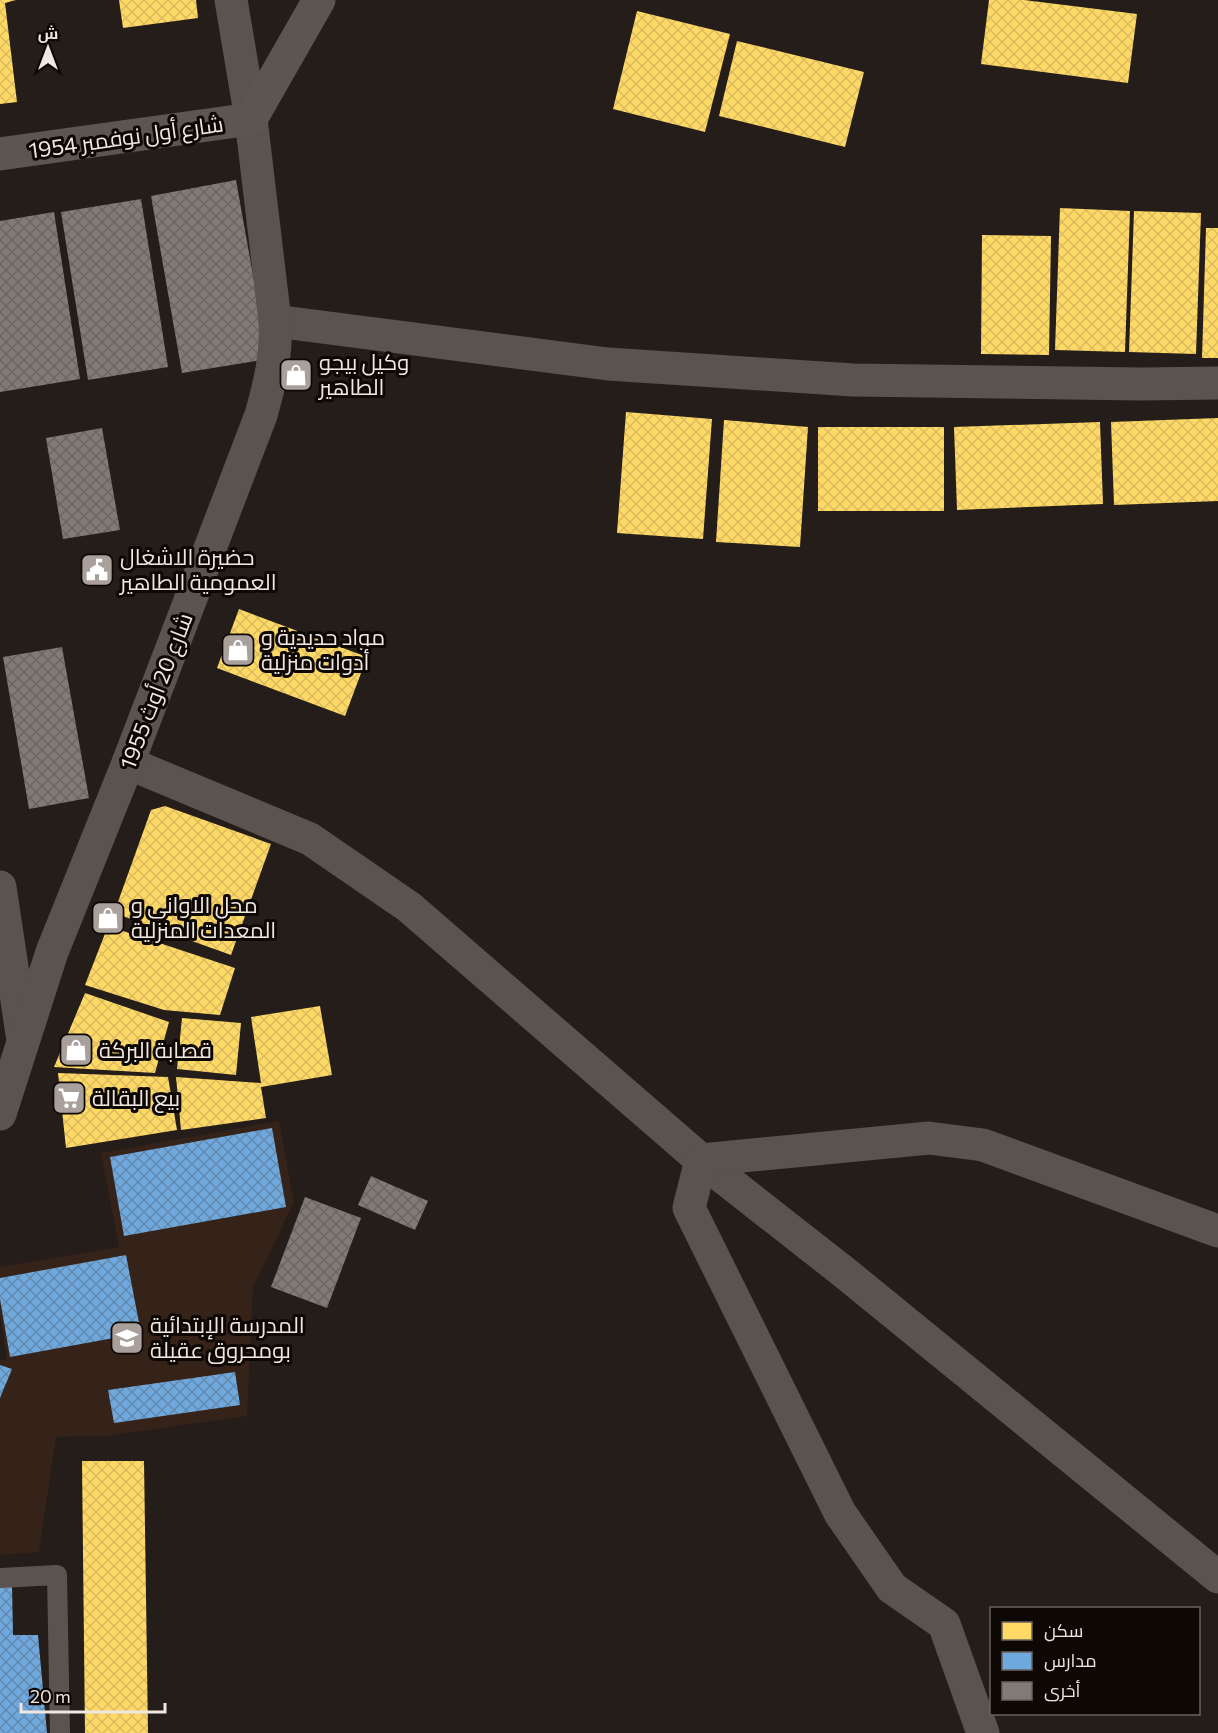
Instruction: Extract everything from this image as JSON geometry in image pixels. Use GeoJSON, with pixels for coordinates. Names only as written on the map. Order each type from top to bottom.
{"type":"FeatureCollection","features":[{"type":"Feature","properties":{"kind":"main road"},"geometry":{"type":"LineString","coordinates":[[251,119],[319,0]]}},
{"type":"Feature","properties":{"kind":"main road","name":"شارع أول نوفمبر 1954"},"geometry":{"type":"LineString","coordinates":[[0,154],[251,119]]}},
{"type":"Feature","properties":{"kind":"street","name":"شارع 20 أوث 1955"},"geometry":{"type":"LineString","coordinates":[[0,1114],[52,952],[128,763],[261,415],[272,375],[276,339],[275,321],[251,119],[231,0]]}},
{"type":"Feature","properties":{"kind":"street"},"geometry":{"type":"LineString","coordinates":[[275,321],[608,363],[830,379],[1218,383]]}},
{"type":"Feature","properties":{"kind":"street"},"geometry":{"type":"LineString","coordinates":[[128,763],[310,839],[409,907],[701,1160],[845,1273],[1218,1576]]}},
{"type":"Feature","properties":{"kind":"street"},"geometry":{"type":"LineString","coordinates":[[0,887],[23,1039]]}},
{"type":"Feature","properties":{"kind":"street"},"geometry":{"type":"LineString","coordinates":[[9,938],[33,952],[52,952]]}},
{"type":"Feature","properties":{"kind":"street"},"geometry":{"type":"LineString","coordinates":[[701,1160],[929,1138],[983,1145],[1218,1231]]}},
{"type":"Feature","properties":{"kind":"street"},"geometry":{"type":"LineString","coordinates":[[701,1160],[689,1208],[840,1513],[892,1588],[944,1624],[983,1733]]}},
{"type":"Feature","properties":{"kind":"lane"},"geometry":{"type":"LineString","coordinates":[[0,1578],[57,1575],[60,1733]]}},
{"type":"Feature","properties":{"kind":"shaded area","name":"المدرسة الإبتدائية بومحروق عقيلة"},"geometry":{"type":"Polygon","coordinates":[[[279,1121],[294,1202],[253,1287],[247,1416],[106,1436],[56,1437],[39,1552],[0,1555],[0,1360],[7,1361],[0,1315],[0,1267],[119,1247],[101,1153],[279,1121]]]}},
{"type":"Feature","properties":{"kind":"building: سكن"},"geometry":{"type":"Polygon","coordinates":[[[0,0],[16,0],[5,3],[17,102],[0,104],[0,0]]]}},
{"type":"Feature","properties":{"kind":"building: سكن"},"geometry":{"type":"Polygon","coordinates":[[[119,0],[196,0],[198,18],[123,28],[119,0]]]}},
{"type":"Feature","properties":{"kind":"building: سكن"},"geometry":{"type":"Polygon","coordinates":[[[989,0],[1024,0],[1137,14],[1128,83],[981,64],[989,0]]]}},
{"type":"Feature","properties":{"kind":"building: سكن"},"geometry":{"type":"Polygon","coordinates":[[[637,11],[730,34],[705,132],[613,109],[637,11]]]}},
{"type":"Feature","properties":{"kind":"building: سكن"},"geometry":{"type":"Polygon","coordinates":[[[737,41],[864,72],[845,147],[719,116],[737,41]]]}},
{"type":"Feature","properties":{"kind":"building: سكن"},"geometry":{"type":"Polygon","coordinates":[[[1060,208],[1130,211],[1125,352],[1055,350],[1060,208]]]}},
{"type":"Feature","properties":{"kind":"building: سكن"},"geometry":{"type":"Polygon","coordinates":[[[1134,211],[1201,213],[1196,354],[1129,352],[1134,211]]]}},
{"type":"Feature","properties":{"kind":"building: سكن"},"geometry":{"type":"Polygon","coordinates":[[[1206,228],[1218,228],[1218,358],[1202,358],[1206,228]]]}},
{"type":"Feature","properties":{"kind":"building: سكن"},"geometry":{"type":"Polygon","coordinates":[[[982,235],[1051,236],[1049,355],[981,354],[982,235]]]}},
{"type":"Feature","properties":{"kind":"building: سكن"},"geometry":{"type":"Polygon","coordinates":[[[626,412],[712,419],[703,539],[617,533],[626,412]]]}},
{"type":"Feature","properties":{"kind":"building: سكن"},"geometry":{"type":"Polygon","coordinates":[[[1218,418],[1218,501],[1114,505],[1111,422],[1218,418]]]}},
{"type":"Feature","properties":{"kind":"building: سكن"},"geometry":{"type":"Polygon","coordinates":[[[724,420],[808,427],[800,547],[716,542],[724,420]]]}},
{"type":"Feature","properties":{"kind":"building: سكن"},"geometry":{"type":"Polygon","coordinates":[[[1100,422],[1103,504],[957,510],[954,427],[1100,422]]]}},
{"type":"Feature","properties":{"kind":"building: سكن"},"geometry":{"type":"Polygon","coordinates":[[[818,427],[944,427],[944,511],[818,511],[818,427]]]}},
{"type":"Feature","properties":{"kind":"building: سكن"},"geometry":{"type":"Polygon","coordinates":[[[239,609],[367,657],[345,716],[217,668],[239,609]]]}},
{"type":"Feature","properties":{"kind":"building: سكن"},"geometry":{"type":"Polygon","coordinates":[[[165,806],[271,844],[231,955],[114,913],[151,810],[165,806]]]}},
{"type":"Feature","properties":{"kind":"building: سكن"},"geometry":{"type":"Polygon","coordinates":[[[108,926],[235,968],[220,1015],[164,1010],[85,985],[108,926]]]}},
{"type":"Feature","properties":{"kind":"building: سكن"},"geometry":{"type":"Polygon","coordinates":[[[85,993],[169,1022],[155,1073],[54,1067],[85,993]]]}},
{"type":"Feature","properties":{"kind":"building: سكن"},"geometry":{"type":"Polygon","coordinates":[[[320,1006],[332,1075],[261,1087],[266,1118],[181,1130],[176,1077],[261,1083],[251,1017],[320,1006]]]}},
{"type":"Feature","properties":{"kind":"building: سكن"},"geometry":{"type":"Polygon","coordinates":[[[182,1018],[241,1023],[236,1075],[177,1069],[182,1018]]]}},
{"type":"Feature","properties":{"kind":"building: سكن"},"geometry":{"type":"Polygon","coordinates":[[[58,1073],[168,1077],[177,1130],[66,1148],[58,1073]]]}},
{"type":"Feature","properties":{"kind":"building: سكن"},"geometry":{"type":"Polygon","coordinates":[[[82,1461],[144,1461],[148,1733],[85,1733],[82,1461]]]}},
{"type":"Feature","properties":{"kind":"building: مدارس"},"geometry":{"type":"Polygon","coordinates":[[[272,1128],[286,1207],[124,1236],[110,1157],[272,1128]]]}},
{"type":"Feature","properties":{"kind":"building: مدارس"},"geometry":{"type":"Polygon","coordinates":[[[126,1255],[141,1333],[10,1357],[0,1299],[0,1278],[126,1255]]]}},
{"type":"Feature","properties":{"kind":"building: مدارس"},"geometry":{"type":"Polygon","coordinates":[[[0,1365],[12,1369],[0,1398],[0,1365]]]}},
{"type":"Feature","properties":{"kind":"building: مدارس"},"geometry":{"type":"Polygon","coordinates":[[[235,1372],[240,1405],[114,1423],[108,1390],[235,1372]]]}},
{"type":"Feature","properties":{"kind":"building: مدارس"},"geometry":{"type":"Polygon","coordinates":[[[12,1586],[13,1635],[38,1635],[47,1733],[0,1733],[0,1587],[12,1586]]]}},
{"type":"Feature","properties":{"kind":"building: أخرى"},"geometry":{"type":"Polygon","coordinates":[[[236,180],[268,359],[182,373],[151,196],[236,180]]]}},
{"type":"Feature","properties":{"kind":"building: أخرى"},"geometry":{"type":"Polygon","coordinates":[[[141,199],[168,367],[88,380],[61,212],[141,199]]]}},
{"type":"Feature","properties":{"kind":"building: أخرى"},"geometry":{"type":"Polygon","coordinates":[[[54,212],[80,379],[0,392],[0,221],[54,212]]]}},
{"type":"Feature","properties":{"kind":"building: أخرى"},"geometry":{"type":"Polygon","coordinates":[[[102,428],[120,530],[63,539],[46,438],[102,428]]]}},
{"type":"Feature","properties":{"kind":"building: أخرى"},"geometry":{"type":"Polygon","coordinates":[[[62,647],[89,798],[29,809],[3,657],[62,647]]]}},
{"type":"Feature","properties":{"kind":"building: أخرى"},"geometry":{"type":"Polygon","coordinates":[[[371,1176],[428,1201],[415,1230],[358,1205],[371,1176]]]}},
{"type":"Feature","properties":{"kind":"building: أخرى"},"geometry":{"type":"Polygon","coordinates":[[[305,1197],[361,1218],[327,1308],[271,1287],[305,1197]]]}},
{"type":"Feature","properties":{"kind":"place","name":"وكيل بيجو الطاهير"},"geometry":{"type":"Point","coordinates":[296,375]}},
{"type":"Feature","properties":{"kind":"place","name":"حضيرة الاشغال العمومية الطاهير"},"geometry":{"type":"Point","coordinates":[97,570]}},
{"type":"Feature","properties":{"kind":"place","name":"مواد حديدية و أدوات منزلية"},"geometry":{"type":"Point","coordinates":[238,650]}},
{"type":"Feature","properties":{"kind":"place","name":"محل الاواني و المعدات المنزلية"},"geometry":{"type":"Point","coordinates":[108,918]}},
{"type":"Feature","properties":{"kind":"place","name":"قصابة البركة"},"geometry":{"type":"Point","coordinates":[76,1050]}},
{"type":"Feature","properties":{"kind":"place","name":"بيع البقالة"},"geometry":{"type":"Point","coordinates":[69,1098]}},
{"type":"Feature","properties":{"kind":"place","name":"المدرسة الإبتدائية بومحروق عقيلة"},"geometry":{"type":"Point","coordinates":[127,1338]}}]}
